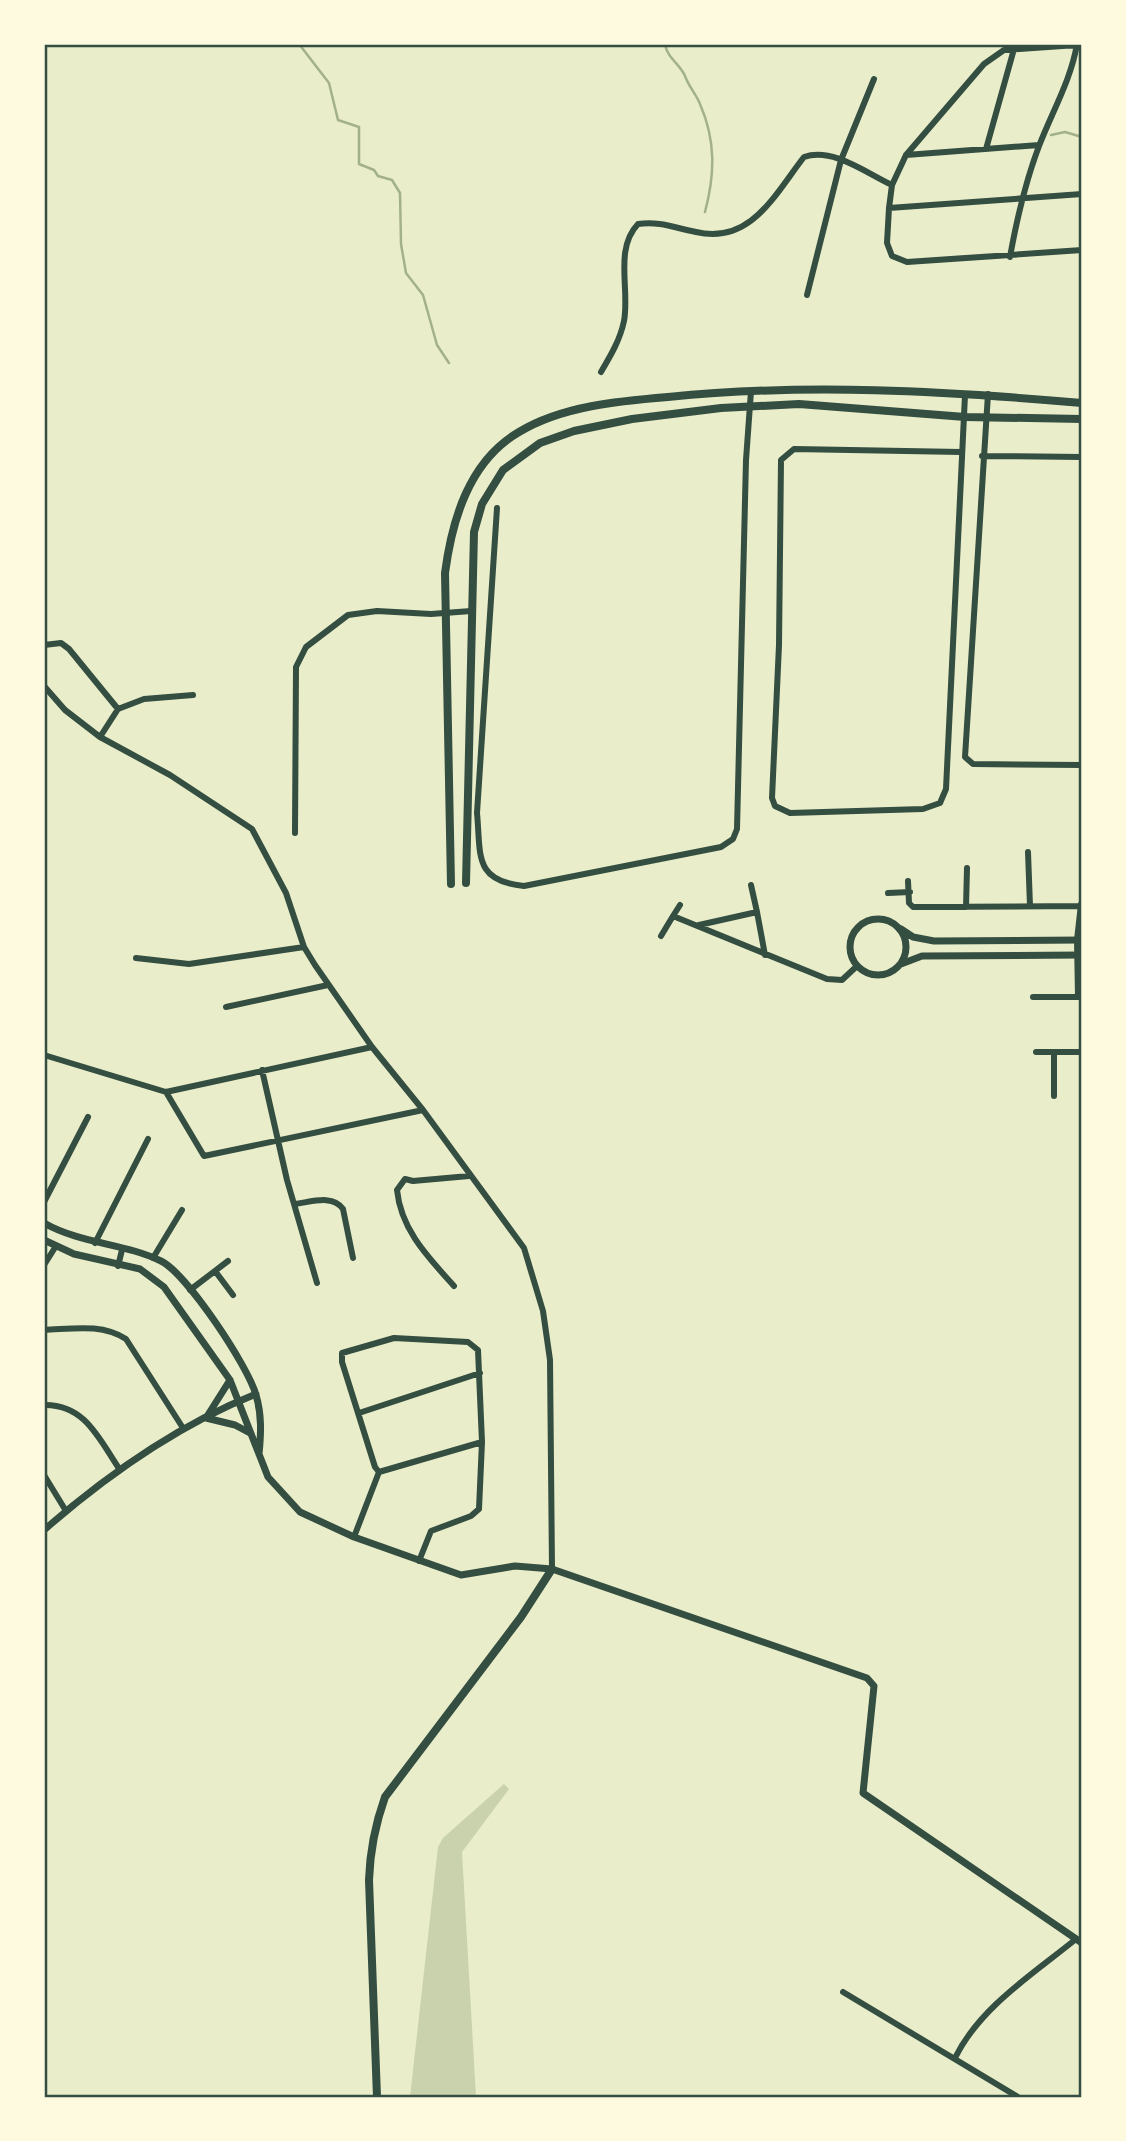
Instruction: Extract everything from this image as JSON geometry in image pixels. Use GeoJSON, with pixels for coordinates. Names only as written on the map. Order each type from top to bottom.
{"type":"FeatureCollection","features":[{"type":"Feature","properties":{"kind":"main road"},"geometry":{"type":"LineString","coordinates":[[451,884],[445,573],[451,528],[471,482],[491,456],[518,433],[572,411],[620,402],[721,391],[801,388],[988,394],[1082,403]]}},
{"type":"Feature","properties":{"kind":"main road"},"geometry":{"type":"LineString","coordinates":[[466,883],[474,532],[482,504],[503,470],[540,443],[574,431],[632,419],[721,408],[799,404],[965,417],[1082,419]]}},
{"type":"Feature","properties":{"kind":"main road"},"geometry":{"type":"LineString","coordinates":[[377,2097],[369,1880],[370,1850],[375,1823],[385,1797],[521,1616],[552,1569]]}},
{"type":"Feature","properties":{"kind":"street"},"geometry":{"type":"LineString","coordinates":[[1010,257],[1020,201],[1039,145],[1070,72],[1077,45],[1014,49],[1004,50],[984,64],[906,155],[892,186],[887,243],[892,256],[899,260],[1010,257],[1082,250]]}},
{"type":"Feature","properties":{"kind":"street"},"geometry":{"type":"LineString","coordinates":[[986,149],[1014,49]]}},
{"type":"Feature","properties":{"kind":"street"},"geometry":{"type":"LineString","coordinates":[[807,295],[841,160],[874,79]]}},
{"type":"Feature","properties":{"kind":"street"},"geometry":{"type":"LineString","coordinates":[[906,155],[1039,145]]}},
{"type":"Feature","properties":{"kind":"street"},"geometry":{"type":"LineString","coordinates":[[601,372],[617,345],[625,320],[626,247],[630,233],[638,224],[666,223],[698,233],[733,232],[745,228],[804,158],[822,154],[841,160],[892,186]]}},
{"type":"Feature","properties":{"kind":"street"},"geometry":{"type":"LineString","coordinates":[[889,208],[1020,201],[1082,194]]}},
{"type":"Feature","properties":{"kind":"street"},"geometry":{"type":"LineString","coordinates":[[497,508],[477,813],[482,862],[487,873],[502,884],[524,886],[721,847],[733,839],[737,829],[748,408],[751,391]]}},
{"type":"Feature","properties":{"kind":"street"},"geometry":{"type":"LineString","coordinates":[[988,394],[965,757],[973,764],[1082,765]]}},
{"type":"Feature","properties":{"kind":"street"},"geometry":{"type":"LineString","coordinates":[[961,452],[794,449],[780,460],[779,645],[772,798],[780,810],[790,813],[923,809],[940,803],[946,789],[965,395]]}},
{"type":"Feature","properties":{"kind":"street"},"geometry":{"type":"LineString","coordinates":[[982,456],[1082,457]]}},
{"type":"Feature","properties":{"kind":"street"},"geometry":{"type":"LineString","coordinates":[[295,833],[296,667],[300,653],[338,620],[357,612],[446,614],[471,611]]}},
{"type":"Feature","properties":{"kind":"street"},"geometry":{"type":"LineString","coordinates":[[44,645],[61,643],[69,649],[117,709]]}},
{"type":"Feature","properties":{"kind":"street"},"geometry":{"type":"LineString","coordinates":[[44,686],[65,710],[100,737],[170,775],[252,829],[286,893],[304,947],[328,985],[524,1248],[543,1311],[552,1397],[552,1569]]}},
{"type":"Feature","properties":{"kind":"street"},"geometry":{"type":"LineString","coordinates":[[100,737],[117,709],[144,699],[193,695]]}},
{"type":"Feature","properties":{"kind":"street"},"geometry":{"type":"LineString","coordinates":[[1028,852],[1030,906]]}},
{"type":"Feature","properties":{"kind":"street"},"geometry":{"type":"LineString","coordinates":[[966,907],[967,867]]}},
{"type":"Feature","properties":{"kind":"street"},"geometry":{"type":"LineString","coordinates":[[908,881],[911,907],[1082,905],[1079,940],[1080,997],[1033,997]]}},
{"type":"Feature","properties":{"kind":"street"},"geometry":{"type":"LineString","coordinates":[[451,884],[460,887],[466,883]]}},
{"type":"Feature","properties":{"kind":"street"},"geometry":{"type":"LineString","coordinates":[[751,885],[765,955]]}},
{"type":"Feature","properties":{"kind":"street"},"geometry":{"type":"LineString","coordinates":[[888,893],[910,892]]}},
{"type":"Feature","properties":{"kind":"street"},"geometry":{"type":"LineString","coordinates":[[661,936],[680,905]]}},
{"type":"Feature","properties":{"kind":"street"},"geometry":{"type":"LineString","coordinates":[[699,925],[757,912]]}},
{"type":"Feature","properties":{"kind":"street"},"geometry":{"type":"LineString","coordinates":[[673,916],[765,955],[835,980],[846,978],[857,966]]}},
{"type":"Feature","properties":{"kind":"street"},"geometry":{"type":"LineString","coordinates":[[1079,940],[959,942],[923,939],[879,918],[859,925],[850,943],[850,954],[857,966],[878,975],[893,971],[901,964],[922,956],[1080,955]]}},
{"type":"Feature","properties":{"kind":"street"},"geometry":{"type":"LineString","coordinates":[[901,929],[906,949],[901,964]]}},
{"type":"Feature","properties":{"kind":"street"},"geometry":{"type":"LineString","coordinates":[[959,942],[960,956]]}},
{"type":"Feature","properties":{"kind":"street"},"geometry":{"type":"LineString","coordinates":[[136,958],[189,964],[304,947]]}},
{"type":"Feature","properties":{"kind":"street"},"geometry":{"type":"LineString","coordinates":[[226,1007],[328,985]]}},
{"type":"Feature","properties":{"kind":"street"},"geometry":{"type":"LineString","coordinates":[[47,1057],[166,1092],[372,1047]]}},
{"type":"Feature","properties":{"kind":"street"},"geometry":{"type":"LineString","coordinates":[[1036,1052],[1082,1052]]}},
{"type":"Feature","properties":{"kind":"street"},"geometry":{"type":"LineString","coordinates":[[1054,1052],[1054,1096]]}},
{"type":"Feature","properties":{"kind":"street"},"geometry":{"type":"LineString","coordinates":[[262,1070],[278,1141],[317,1283]]}},
{"type":"Feature","properties":{"kind":"street"},"geometry":{"type":"LineString","coordinates":[[166,1092],[204,1157],[423,1110]]}},
{"type":"Feature","properties":{"kind":"street"},"geometry":{"type":"LineString","coordinates":[[44,1202],[89,1117]]}},
{"type":"Feature","properties":{"kind":"street"},"geometry":{"type":"LineString","coordinates":[[94,1244],[148,1139]]}},
{"type":"Feature","properties":{"kind":"street"},"geometry":{"type":"LineString","coordinates":[[454,1286],[422,1250],[399,1210],[397,1190],[405,1180],[470,1176]]}},
{"type":"Feature","properties":{"kind":"street"},"geometry":{"type":"LineString","coordinates":[[295,1204],[331,1200],[343,1209],[353,1258]]}},
{"type":"Feature","properties":{"kind":"street"},"geometry":{"type":"LineString","coordinates":[[153,1258],[182,1210]]}},
{"type":"Feature","properties":{"kind":"street"},"geometry":{"type":"LineString","coordinates":[[44,1223],[94,1244],[153,1258],[180,1276],[241,1361],[256,1394],[261,1436],[259,1458]]}},
{"type":"Feature","properties":{"kind":"street"},"geometry":{"type":"LineString","coordinates":[[44,1240],[118,1266],[140,1269],[164,1286],[230,1380],[259,1458],[285,1498],[300,1513],[354,1538],[461,1575],[516,1566],[552,1569],[873,1681],[863,1793],[1079,1941],[987,2012],[964,2039],[955,2058]]}},
{"type":"Feature","properties":{"kind":"street"},"geometry":{"type":"LineString","coordinates":[[44,1265],[56,1246]]}},
{"type":"Feature","properties":{"kind":"street"},"geometry":{"type":"LineString","coordinates":[[118,1266],[122,1250]]}},
{"type":"Feature","properties":{"kind":"street"},"geometry":{"type":"LineString","coordinates":[[190,1290],[228,1261]]}},
{"type":"Feature","properties":{"kind":"street"},"geometry":{"type":"LineString","coordinates":[[215,1270],[233,1295]]}},
{"type":"Feature","properties":{"kind":"street"},"geometry":{"type":"LineString","coordinates":[[44,1331],[89,1328],[113,1331],[126,1339],[183,1428]]}},
{"type":"Feature","properties":{"kind":"street"},"geometry":{"type":"LineString","coordinates":[[379,1472],[375,1467],[342,1362],[342,1353],[394,1338],[468,1342],[478,1350],[480,1373],[482,1442],[479,1508],[471,1516],[431,1531],[419,1561]]}},
{"type":"Feature","properties":{"kind":"street"},"geometry":{"type":"LineString","coordinates":[[359,1413],[480,1373]]}},
{"type":"Feature","properties":{"kind":"street"},"geometry":{"type":"LineString","coordinates":[[206,1418],[230,1380]]}},
{"type":"Feature","properties":{"kind":"street"},"geometry":{"type":"LineString","coordinates":[[44,1530],[120,1470],[183,1428],[256,1394]]}},
{"type":"Feature","properties":{"kind":"street"},"geometry":{"type":"LineString","coordinates":[[44,1405],[73,1409],[85,1419],[120,1470]]}},
{"type":"Feature","properties":{"kind":"street"},"geometry":{"type":"LineString","coordinates":[[206,1418],[234,1425],[250,1434]]}},
{"type":"Feature","properties":{"kind":"street"},"geometry":{"type":"LineString","coordinates":[[379,1472],[482,1442]]}},
{"type":"Feature","properties":{"kind":"street"},"geometry":{"type":"LineString","coordinates":[[354,1538],[379,1472]]}},
{"type":"Feature","properties":{"kind":"street"},"geometry":{"type":"LineString","coordinates":[[44,1475],[66,1511]]}},
{"type":"Feature","properties":{"kind":"street"},"geometry":{"type":"LineString","coordinates":[[843,1992],[1018,2097]]}},
{"type":"Feature","properties":{"kind":"green space"},"geometry":{"type":"Polygon","coordinates":[[[504,1784],[509,1789],[462,1852],[476,2097],[410,2097],[438,1847],[443,1838],[504,1784]]]}},
{"type":"Feature","properties":{"kind":"waterway"},"geometry":{"type":"LineString","coordinates":[[299,44],[329,83],[338,120],[359,127],[359,164],[374,170],[378,176],[392,180],[400,193],[401,244],[406,273],[423,295],[437,345],[449,363]]}},
{"type":"Feature","properties":{"kind":"waterway"},"geometry":{"type":"LineString","coordinates":[[665,44],[698,100],[709,131],[712,171],[705,212]]}},
{"type":"Feature","properties":{"kind":"waterway"},"geometry":{"type":"LineString","coordinates":[[1051,135],[1065,132],[1082,137]]}}]}
